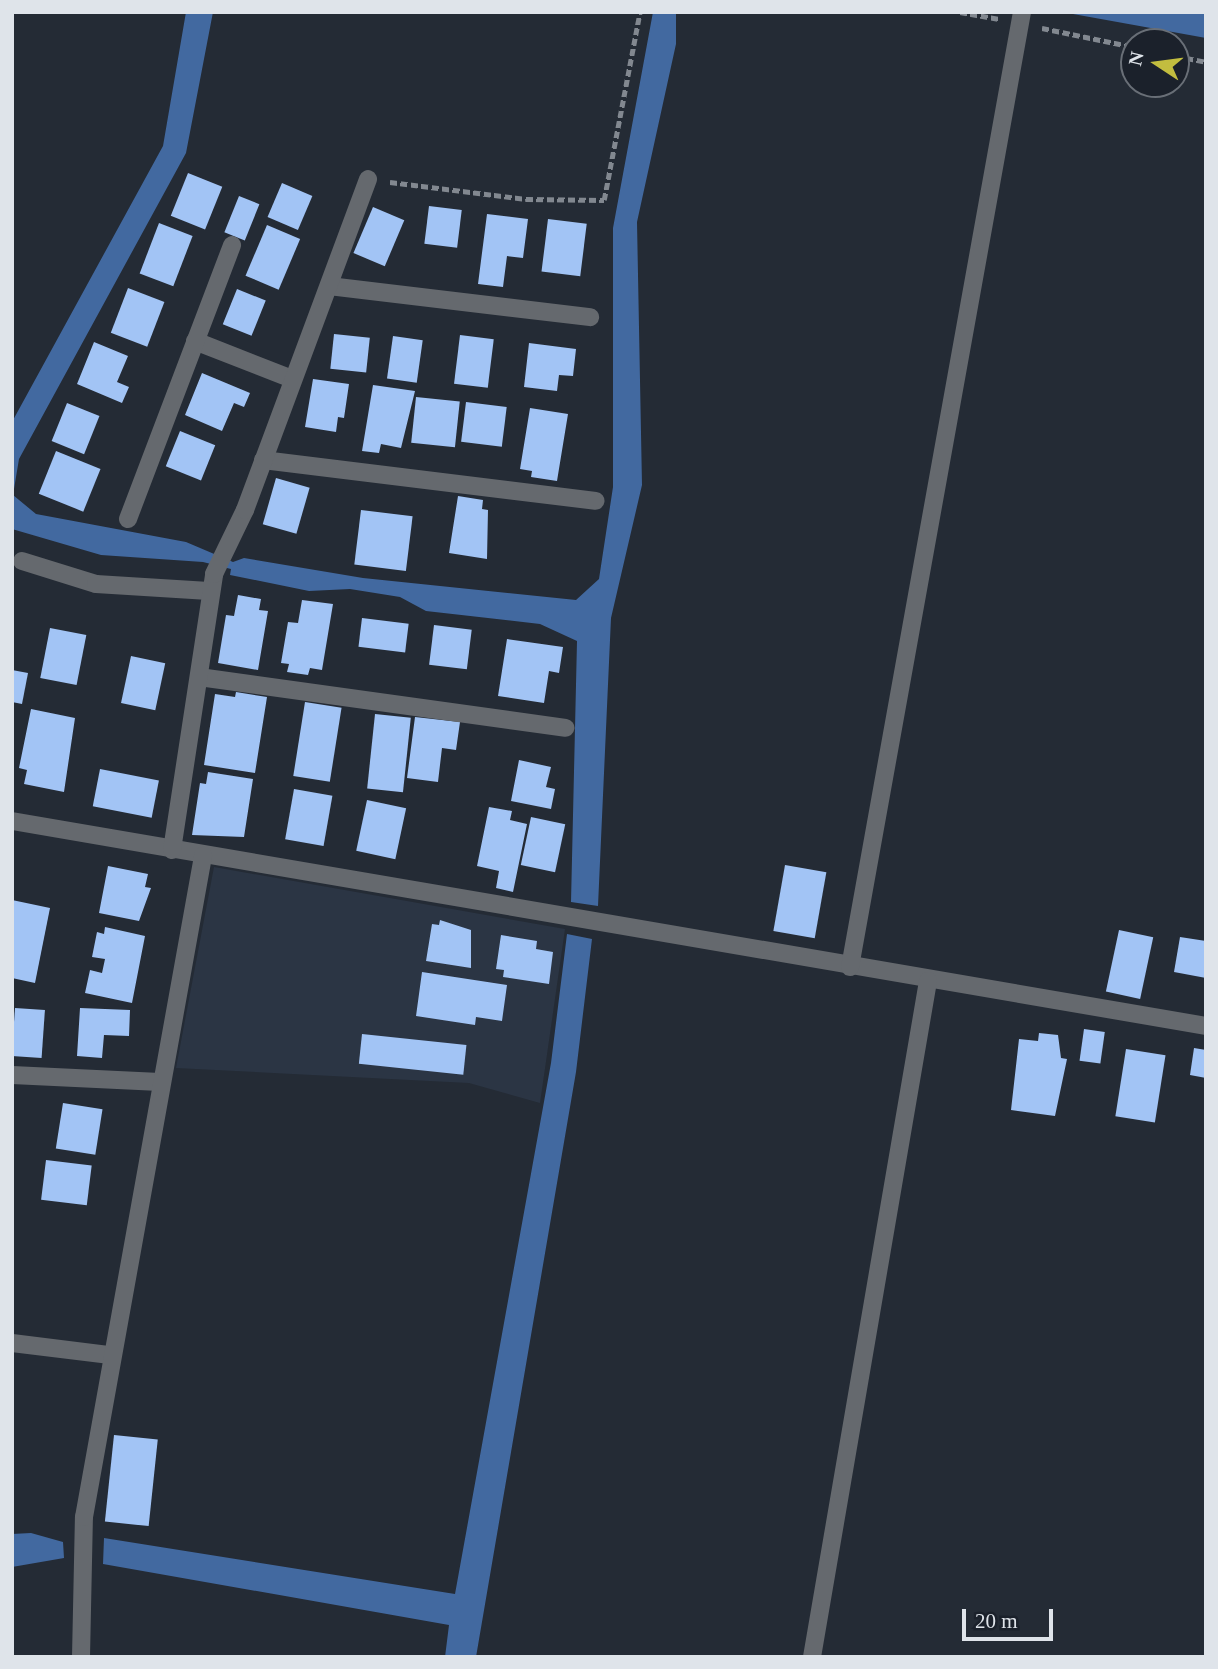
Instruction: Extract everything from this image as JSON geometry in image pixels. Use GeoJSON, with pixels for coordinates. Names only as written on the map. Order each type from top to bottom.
{"type":"FeatureCollection","features":[{"type":"Feature","properties":{"kind":"street"},"geometry":{"type":"LineString","coordinates":[[850,967],[1021,18]]}},
{"type":"Feature","properties":{"kind":"street"},"geometry":{"type":"LineString","coordinates":[[172,850],[211,583],[220,553],[245,510],[368,179]]}},
{"type":"Feature","properties":{"kind":"street"},"geometry":{"type":"LineString","coordinates":[[128,519],[232,245]]}},
{"type":"Feature","properties":{"kind":"street"},"geometry":{"type":"LineString","coordinates":[[329,286],[590,317]]}},
{"type":"Feature","properties":{"kind":"street"},"geometry":{"type":"LineString","coordinates":[[195,341],[292,379]]}},
{"type":"Feature","properties":{"kind":"street"},"geometry":{"type":"LineString","coordinates":[[263,460],[595,501]]}},
{"type":"Feature","properties":{"kind":"street"},"geometry":{"type":"LineString","coordinates":[[22,561],[96,584],[211,583]]}},
{"type":"Feature","properties":{"kind":"street"},"geometry":{"type":"LineString","coordinates":[[199,677],[565,728]]}},
{"type":"Feature","properties":{"kind":"street"},"geometry":{"type":"LineString","coordinates":[[12,821],[1206,1027]]}},
{"type":"Feature","properties":{"kind":"street"},"geometry":{"type":"LineString","coordinates":[[81,1657],[84,1517],[110,1355],[203,856]]}},
{"type":"Feature","properties":{"kind":"street"},"geometry":{"type":"LineString","coordinates":[[812,1657],[928,981]]}},
{"type":"Feature","properties":{"kind":"street"},"geometry":{"type":"LineString","coordinates":[[12,1075],[160,1082]]}},
{"type":"Feature","properties":{"kind":"street"},"geometry":{"type":"LineString","coordinates":[[12,1343],[110,1355]]}},
{"type":"Feature","properties":{"kind":"path"},"geometry":{"type":"LineString","coordinates":[[368,179],[526,199],[604,200],[640,12]]}},
{"type":"Feature","properties":{"kind":"path"},"geometry":{"type":"LineString","coordinates":[[960,12],[1021,18],[1120,43]]}},
{"type":"Feature","properties":{"kind":"shaded area"},"geometry":{"type":"Polygon","coordinates":[[[214,867],[565,929],[540,1103],[469,1083],[176,1068],[214,867]]]}},
{"type":"Feature","properties":{"kind":"water"},"geometry":{"type":"Polygon","coordinates":[[[186,12],[213,12],[186,153],[19,459],[13,495],[36,514],[186,542],[233,562],[244,558],[363,578],[576,600],[599,579],[613,487],[613,228],[653,12],[676,12],[676,44],[637,222],[642,485],[611,618],[598,906],[571,902],[577,641],[540,624],[426,611],[400,597],[350,589],[309,591],[230,575],[231,569],[203,562],[101,555],[12,529],[12,422],[163,146],[186,12]]]}},
{"type":"Feature","properties":{"kind":"water"},"geometry":{"type":"Polygon","coordinates":[[[1062,12],[1206,12],[1206,38],[1190,35],[1190,28],[1151,28],[1062,12]]]}},
{"type":"Feature","properties":{"kind":"water"},"geometry":{"type":"Polygon","coordinates":[[[567,934],[592,939],[576,1072],[476,1657],[445,1657],[449,1625],[103,1564],[104,1538],[455,1594],[551,1063],[567,934]]]}},
{"type":"Feature","properties":{"kind":"water"},"geometry":{"type":"Polygon","coordinates":[[[31,1533],[63,1542],[64,1558],[12,1567],[12,1534],[31,1533]]]}},
{"type":"Feature","properties":{"kind":"building"},"geometry":{"type":"Polygon","coordinates":[[[188,173],[222,187],[205,230],[171,216],[188,173]]]}},
{"type":"Feature","properties":{"kind":"building"},"geometry":{"type":"Polygon","coordinates":[[[282,183],[312,196],[298,230],[268,217],[282,183]]]}},
{"type":"Feature","properties":{"kind":"building"},"geometry":{"type":"Polygon","coordinates":[[[239,196],[259,204],[245,240],[224,232],[239,196]]]}},
{"type":"Feature","properties":{"kind":"building"},"geometry":{"type":"Polygon","coordinates":[[[429,206],[462,210],[457,248],[424,244],[429,206]]]}},
{"type":"Feature","properties":{"kind":"building"},"geometry":{"type":"Polygon","coordinates":[[[373,207],[404,220],[385,266],[353,253],[373,207]]]}},
{"type":"Feature","properties":{"kind":"building"},"geometry":{"type":"Polygon","coordinates":[[[487,214],[528,219],[523,258],[507,256],[503,287],[478,284],[487,214]]]}},
{"type":"Feature","properties":{"kind":"building"},"geometry":{"type":"Polygon","coordinates":[[[548,219],[587,224],[580,276],[542,272],[548,219]]]}},
{"type":"Feature","properties":{"kind":"building"},"geometry":{"type":"Polygon","coordinates":[[[159,223],[193,236],[173,286],[140,273],[159,223]]]}},
{"type":"Feature","properties":{"kind":"building"},"geometry":{"type":"Polygon","coordinates":[[[267,225],[300,239],[279,290],[246,276],[267,225]]]}},
{"type":"Feature","properties":{"kind":"building"},"geometry":{"type":"Polygon","coordinates":[[[128,288],[164,302],[147,347],[111,333],[128,288]]]}},
{"type":"Feature","properties":{"kind":"building"},"geometry":{"type":"Polygon","coordinates":[[[237,289],[266,301],[252,336],[223,324],[237,289]]]}},
{"type":"Feature","properties":{"kind":"building"},"geometry":{"type":"Polygon","coordinates":[[[334,334],[370,338],[366,373],[330,369],[334,334]]]}},
{"type":"Feature","properties":{"kind":"building"},"geometry":{"type":"Polygon","coordinates":[[[460,335],[494,339],[488,388],[454,384],[460,335]]]}},
{"type":"Feature","properties":{"kind":"building"},"geometry":{"type":"Polygon","coordinates":[[[393,336],[423,340],[417,383],[387,379],[393,336]]]}},
{"type":"Feature","properties":{"kind":"building"},"geometry":{"type":"Polygon","coordinates":[[[94,342],[128,356],[117,382],[129,387],[122,403],[77,384],[94,342]]]}},
{"type":"Feature","properties":{"kind":"building"},"geometry":{"type":"Polygon","coordinates":[[[529,343],[576,349],[573,376],[559,375],[557,391],[524,387],[529,343]]]}},
{"type":"Feature","properties":{"kind":"building"},"geometry":{"type":"Polygon","coordinates":[[[202,373],[250,393],[244,407],[234,403],[222,431],[185,415],[202,373]]]}},
{"type":"Feature","properties":{"kind":"building"},"geometry":{"type":"Polygon","coordinates":[[[313,379],[349,384],[344,418],[338,417],[336,432],[305,427],[313,379]]]}},
{"type":"Feature","properties":{"kind":"building"},"geometry":{"type":"Polygon","coordinates":[[[373,385],[415,391],[401,448],[381,444],[379,453],[362,451],[373,385]]]}},
{"type":"Feature","properties":{"kind":"building"},"geometry":{"type":"Polygon","coordinates":[[[416,397],[460,402],[455,447],[411,443],[416,397]]]}},
{"type":"Feature","properties":{"kind":"building"},"geometry":{"type":"Polygon","coordinates":[[[466,402],[507,407],[502,447],[461,442],[466,402]]]}},
{"type":"Feature","properties":{"kind":"building"},"geometry":{"type":"Polygon","coordinates":[[[67,403],[99,416],[84,454],[52,441],[67,403]]]}},
{"type":"Feature","properties":{"kind":"building"},"geometry":{"type":"Polygon","coordinates":[[[530,408],[568,414],[557,481],[531,477],[532,471],[520,469],[530,408]]]}},
{"type":"Feature","properties":{"kind":"building"},"geometry":{"type":"Polygon","coordinates":[[[180,431],[215,445],[201,480],[166,466],[180,431]]]}},
{"type":"Feature","properties":{"kind":"building"},"geometry":{"type":"Polygon","coordinates":[[[56,451],[101,469],[83,512],[39,494],[56,451]]]}},
{"type":"Feature","properties":{"kind":"building"},"geometry":{"type":"Polygon","coordinates":[[[276,478],[310,488],[296,534],[263,524],[276,478]]]}},
{"type":"Feature","properties":{"kind":"building"},"geometry":{"type":"Polygon","coordinates":[[[458,496],[483,500],[482,509],[488,510],[487,559],[449,553],[458,496]]]}},
{"type":"Feature","properties":{"kind":"building"},"geometry":{"type":"Polygon","coordinates":[[[361,510],[413,516],[406,571],[354,565],[361,510]]]}},
{"type":"Feature","properties":{"kind":"building"},"geometry":{"type":"Polygon","coordinates":[[[238,595],[261,599],[259,610],[268,611],[258,670],[218,663],[226,615],[234,616],[238,595]]]}},
{"type":"Feature","properties":{"kind":"building"},"geometry":{"type":"Polygon","coordinates":[[[302,600],[333,604],[322,670],[310,668],[308,675],[287,672],[289,664],[281,663],[288,622],[298,623],[302,600]]]}},
{"type":"Feature","properties":{"kind":"building"},"geometry":{"type":"Polygon","coordinates":[[[362,618],[409,624],[405,653],[358,647],[362,618]]]}},
{"type":"Feature","properties":{"kind":"building"},"geometry":{"type":"Polygon","coordinates":[[[434,625],[472,630],[467,669],[429,665],[434,625]]]}},
{"type":"Feature","properties":{"kind":"building"},"geometry":{"type":"Polygon","coordinates":[[[50,628],[86,635],[77,685],[40,678],[50,628]]]}},
{"type":"Feature","properties":{"kind":"building"},"geometry":{"type":"Polygon","coordinates":[[[507,639],[563,647],[559,673],[549,671],[544,703],[498,696],[507,639]]]}},
{"type":"Feature","properties":{"kind":"building"},"geometry":{"type":"Polygon","coordinates":[[[131,656],[165,663],[155,710],[121,703],[131,656]]]}},
{"type":"Feature","properties":{"kind":"building"},"geometry":{"type":"Polygon","coordinates":[[[12,670],[28,673],[22,704],[12,702],[12,670]]]}},
{"type":"Feature","properties":{"kind":"building"},"geometry":{"type":"Polygon","coordinates":[[[236,692],[267,697],[255,773],[204,765],[215,694],[235,697],[236,692]]]}},
{"type":"Feature","properties":{"kind":"building"},"geometry":{"type":"Polygon","coordinates":[[[305,702],[342,708],[330,782],[293,776],[305,702]]]}},
{"type":"Feature","properties":{"kind":"building"},"geometry":{"type":"Polygon","coordinates":[[[31,709],[75,718],[64,792],[24,784],[27,770],[19,768],[31,709]]]}},
{"type":"Feature","properties":{"kind":"building"},"geometry":{"type":"Polygon","coordinates":[[[375,714],[411,718],[403,792],[367,789],[375,714]]]}},
{"type":"Feature","properties":{"kind":"building"},"geometry":{"type":"Polygon","coordinates":[[[415,717],[460,722],[456,750],[442,748],[438,782],[407,778],[415,717]]]}},
{"type":"Feature","properties":{"kind":"building"},"geometry":{"type":"Polygon","coordinates":[[[519,760],[551,767],[546,787],[555,789],[551,809],[511,801],[519,760]]]}},
{"type":"Feature","properties":{"kind":"building"},"geometry":{"type":"Polygon","coordinates":[[[100,769],[159,780],[152,818],[93,806],[100,769]]]}},
{"type":"Feature","properties":{"kind":"building"},"geometry":{"type":"Polygon","coordinates":[[[208,772],[253,779],[244,837],[192,835],[200,783],[206,784],[208,772]]]}},
{"type":"Feature","properties":{"kind":"building"},"geometry":{"type":"Polygon","coordinates":[[[294,789],[332,796],[324,846],[285,839],[294,789]]]}},
{"type":"Feature","properties":{"kind":"building"},"geometry":{"type":"Polygon","coordinates":[[[367,800],[406,808],[395,859],[356,851],[367,800]]]}},
{"type":"Feature","properties":{"kind":"building"},"geometry":{"type":"Polygon","coordinates":[[[489,807],[512,811],[510,820],[527,824],[513,892],[496,888],[499,871],[477,866],[489,807]]]}},
{"type":"Feature","properties":{"kind":"building"},"geometry":{"type":"Polygon","coordinates":[[[531,817],[565,824],[555,872],[521,865],[531,817]]]}},
{"type":"Feature","properties":{"kind":"building"},"geometry":{"type":"Polygon","coordinates":[[[785,865],[826,872],[815,938],[773,931],[785,865]]]}},
{"type":"Feature","properties":{"kind":"building"},"geometry":{"type":"Polygon","coordinates":[[[108,866],[148,874],[145,887],[151,888],[139,921],[99,913],[108,866]]]}},
{"type":"Feature","properties":{"kind":"building"},"geometry":{"type":"Polygon","coordinates":[[[12,900],[50,908],[35,983],[12,978],[12,900]]]}},
{"type":"Feature","properties":{"kind":"building"},"geometry":{"type":"Polygon","coordinates":[[[440,920],[471,930],[471,968],[426,961],[432,924],[439,925],[440,920]]]}},
{"type":"Feature","properties":{"kind":"building"},"geometry":{"type":"Polygon","coordinates":[[[105,927],[145,936],[132,1003],[85,993],[90,970],[102,973],[105,959],[92,957],[97,932],[104,934],[105,927]]]}},
{"type":"Feature","properties":{"kind":"building"},"geometry":{"type":"Polygon","coordinates":[[[1119,930],[1153,937],[1140,999],[1106,992],[1119,930]]]}},
{"type":"Feature","properties":{"kind":"building"},"geometry":{"type":"Polygon","coordinates":[[[501,935],[537,941],[536,949],[553,952],[549,984],[503,977],[504,970],[496,969],[501,935]]]}},
{"type":"Feature","properties":{"kind":"building"},"geometry":{"type":"Polygon","coordinates":[[[1180,937],[1206,941],[1206,978],[1174,972],[1180,937]]]}},
{"type":"Feature","properties":{"kind":"building"},"geometry":{"type":"Polygon","coordinates":[[[422,972],[507,985],[502,1021],[476,1017],[475,1025],[416,1016],[422,972]]]}},
{"type":"Feature","properties":{"kind":"building"},"geometry":{"type":"Polygon","coordinates":[[[15,1008],[45,1010],[42,1058],[12,1056],[15,1008]]]}},
{"type":"Feature","properties":{"kind":"building"},"geometry":{"type":"Polygon","coordinates":[[[80,1008],[130,1010],[129,1036],[104,1035],[102,1058],[77,1056],[80,1008]]]}},
{"type":"Feature","properties":{"kind":"building"},"geometry":{"type":"Polygon","coordinates":[[[1084,1029],[1105,1032],[1100,1064],[1080,1061],[1084,1029]]]}},
{"type":"Feature","properties":{"kind":"building"},"geometry":{"type":"Polygon","coordinates":[[[1039,1033],[1058,1035],[1061,1058],[1067,1059],[1055,1116],[1011,1110],[1019,1039],[1038,1041],[1039,1033]]]}},
{"type":"Feature","properties":{"kind":"building"},"geometry":{"type":"Polygon","coordinates":[[[362,1034],[466,1045],[463,1075],[359,1064],[362,1034]]]}},
{"type":"Feature","properties":{"kind":"building"},"geometry":{"type":"Polygon","coordinates":[[[1194,1048],[1206,1050],[1206,1078],[1190,1075],[1194,1048]]]}},
{"type":"Feature","properties":{"kind":"building"},"geometry":{"type":"Polygon","coordinates":[[[1126,1049],[1166,1055],[1155,1122],[1115,1116],[1126,1049]]]}},
{"type":"Feature","properties":{"kind":"building"},"geometry":{"type":"Polygon","coordinates":[[[63,1103],[103,1109],[95,1155],[56,1148],[63,1103]]]}},
{"type":"Feature","properties":{"kind":"building"},"geometry":{"type":"Polygon","coordinates":[[[46,1160],[92,1166],[87,1205],[41,1200],[46,1160]]]}},
{"type":"Feature","properties":{"kind":"building"},"geometry":{"type":"Polygon","coordinates":[[[114,1435],[158,1440],[149,1526],[105,1522],[114,1435]]]}}]}
